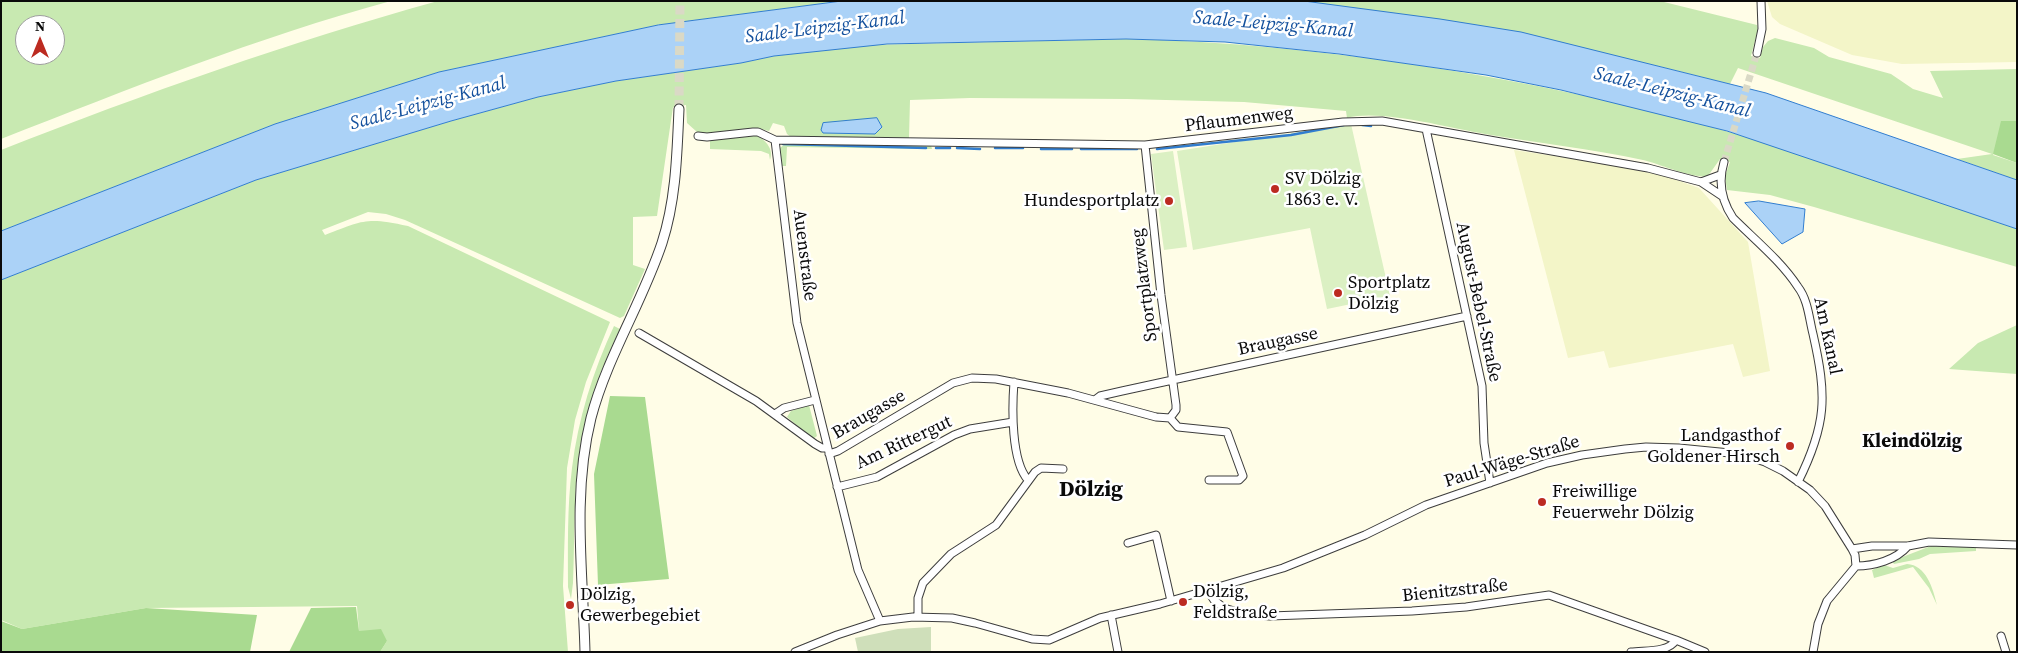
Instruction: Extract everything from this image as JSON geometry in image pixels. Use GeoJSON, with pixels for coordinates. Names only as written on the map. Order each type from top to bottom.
{"type":"FeatureCollection","features":[{"type":"Feature","properties":{"kind":"street"},"geometry":{"type":"LineString","coordinates":[[1757,53],[1762,29],[1761,1]]}},
{"type":"Feature","properties":{"kind":"street"},"geometry":{"type":"LineString","coordinates":[[585,652],[580,537],[581,482],[586,442],[604,376],[648,279],[671,211],[677,157],[679,109]]}},
{"type":"Feature","properties":{"kind":"street","name":"Pflaumenweg"},"geometry":{"type":"LineString","coordinates":[[774,140],[1145,146],[1353,121],[1382,121],[1648,168],[1701,182],[1722,196]]}},
{"type":"Feature","properties":{"kind":"street","name":"August-Bebel-Straße"},"geometry":{"type":"LineString","coordinates":[[1426,129],[1482,386],[1484,443],[1490,483]]}},
{"type":"Feature","properties":{"kind":"street"},"geometry":{"type":"LineString","coordinates":[[698,136],[708,137],[758,132],[774,140]]}},
{"type":"Feature","properties":{"kind":"street","name":"Auenstraße"},"geometry":{"type":"LineString","coordinates":[[774,140],[797,323],[858,570],[880,621]]}},
{"type":"Feature","properties":{"kind":"street","name":"Sportplatzweg"},"geometry":{"type":"LineString","coordinates":[[1145,146],[1176,410],[1170,418]]}},
{"type":"Feature","properties":{"kind":"street","name":"Am Kanal"},"geometry":{"type":"LineString","coordinates":[[1724,162],[1720,176],[1722,196],[1727,208],[1733,218],[1785,270],[1798,286],[1807,306],[1818,358],[1823,404],[1818,436],[1798,482]]}},
{"type":"Feature","properties":{"kind":"street"},"geometry":{"type":"LineString","coordinates":[[1701,182],[1720,176]]}},
{"type":"Feature","properties":{"kind":"street","name":"Braugasse"},"geometry":{"type":"LineString","coordinates":[[1096,399],[1172,380],[1467,316]]}},
{"type":"Feature","properties":{"kind":"street"},"geometry":{"type":"LineString","coordinates":[[639,333],[775,414],[815,444],[828,451]]}},
{"type":"Feature","properties":{"kind":"street","name":"Braugasse"},"geometry":{"type":"LineString","coordinates":[[828,451],[838,451],[953,383],[965,379],[979,378],[1014,382],[1096,399],[1156,417],[1170,418]]}},
{"type":"Feature","properties":{"kind":"street"},"geometry":{"type":"LineString","coordinates":[[1014,382],[1014,422],[1017,460],[1020,470],[1028,480]]}},
{"type":"Feature","properties":{"kind":"street"},"geometry":{"type":"LineString","coordinates":[[775,414],[784,408],[815,400]]}},
{"type":"Feature","properties":{"kind":"street"},"geometry":{"type":"LineString","coordinates":[[1170,418],[1178,427],[1227,432],[1243,476],[1239,480],[1209,480]]}},
{"type":"Feature","properties":{"kind":"street","name":"Am Rittergut"},"geometry":{"type":"LineString","coordinates":[[837,488],[877,477],[954,435],[970,429],[1014,422]]}},
{"type":"Feature","properties":{"kind":"street","name":"Paul-Wäge-Straße"},"geometry":{"type":"LineString","coordinates":[[795,652],[837,635],[892,618],[939,617],[963,620],[1032,639],[1044,640],[1111,615],[1290,566],[1365,535],[1426,505],[1547,463],[1582,455],[1625,449],[1665,447],[1747,456],[1783,471],[1826,506],[1855,555],[1856,566]]}},
{"type":"Feature","properties":{"kind":"street"},"geometry":{"type":"LineString","coordinates":[[918,617],[918,598],[923,583],[951,554],[996,525],[1035,472],[1041,468],[1063,469]]}},
{"type":"Feature","properties":{"kind":"street"},"geometry":{"type":"LineString","coordinates":[[1128,543],[1156,535],[1171,600]]}},
{"type":"Feature","properties":{"kind":"street"},"geometry":{"type":"LineString","coordinates":[[1852,549],[1872,546],[1908,546],[1929,542],[2017,545]]}},
{"type":"Feature","properties":{"kind":"street"},"geometry":{"type":"LineString","coordinates":[[1813,652],[1818,624],[1827,600],[1856,566],[1875,564],[1902,553],[1908,546]]}},
{"type":"Feature","properties":{"kind":"street","name":"Bienitzstraße"},"geometry":{"type":"LineString","coordinates":[[1207,589],[1214,600],[1224,608],[1244,614],[1270,616],[1421,611],[1466,607],[1549,595],[1705,652]]}},
{"type":"Feature","properties":{"kind":"street"},"geometry":{"type":"LineString","coordinates":[[1111,615],[1118,652]]}},
{"type":"Feature","properties":{"kind":"street"},"geometry":{"type":"LineString","coordinates":[[2001,636],[2006,652]]}},
{"type":"Feature","properties":{"kind":"street"},"geometry":{"type":"LineString","coordinates":[[1631,652],[1665,648],[1676,640]]}},
{"type":"Feature","properties":{"kind":"green space"},"geometry":{"type":"Polygon","coordinates":[[[1,1],[391,1],[243,47],[1,139],[1,1]]]}},
{"type":"Feature","properties":{"kind":"green space"},"geometry":{"type":"Polygon","coordinates":[[[438,1],[842,1],[658,25],[439,72],[275,124],[1,231],[1,150],[272,51],[438,1]]]}},
{"type":"Feature","properties":{"kind":"green space"},"geometry":{"type":"Polygon","coordinates":[[[1304,1],[1660,1],[1757,25],[1758,29],[1751,56],[1760,58],[1763,47],[1768,41],[1775,38],[1814,48],[1829,57],[1891,74],[1913,89],[1943,98],[1930,71],[2017,69],[2017,121],[2005,121],[1993,155],[2017,163],[2017,180],[1957,159],[1992,154],[1738,68],[1730,84],[1662,67],[1304,1]]]}},
{"type":"Feature","properties":{"kind":"green space"},"geometry":{"type":"Polygon","coordinates":[[[1767,1],[2017,1],[2017,62],[1902,64],[1852,55],[1780,24],[1772,17],[1767,1]]]}},
{"type":"Feature","properties":{"kind":"green space"},"geometry":{"type":"Polygon","coordinates":[[[1126,39],[1238,44],[1312,51],[1462,72],[1539,86],[1691,121],[1801,154],[2017,229],[2017,267],[1770,195],[1727,190],[1725,176],[1730,162],[1720,159],[1708,176],[1694,175],[1623,156],[1485,134],[1415,120],[1378,116],[1347,118],[1346,111],[1244,102],[1127,99],[970,98],[910,100],[909,138],[791,137],[787,134],[784,126],[773,123],[769,131],[761,129],[705,135],[697,132],[687,123],[686,105],[673,107],[657,216],[633,217],[633,265],[645,269],[624,316],[620,318],[405,220],[386,214],[368,212],[322,230],[325,235],[357,223],[374,221],[408,226],[610,322],[586,382],[575,420],[567,468],[563,586],[568,652],[380,652],[387,641],[359,631],[357,606],[146,608],[22,629],[1,620],[1,280],[256,180],[451,121],[538,97],[616,81],[741,63],[774,56],[868,45],[1126,39]]]}},
{"type":"Feature","properties":{"kind":"green space"},"geometry":{"type":"Polygon","coordinates":[[[2001,121],[2017,121],[2017,163],[1993,154],[2001,121]]]}},
{"type":"Feature","properties":{"kind":"green space","name":"SV Dölzig 1863 e. V."},"geometry":{"type":"Polygon","coordinates":[[[1351,124],[1390,296],[1327,309],[1310,228],[1193,250],[1177,151],[1351,124]]]}},
{"type":"Feature","properties":{"kind":"green space"},"geometry":{"type":"Polygon","coordinates":[[[757,135],[770,149],[770,160],[769,154],[761,151],[710,149],[710,141],[712,140],[757,135]]]}},
{"type":"Feature","properties":{"kind":"green space"},"geometry":{"type":"Polygon","coordinates":[[[786,143],[931,145],[932,149],[787,147],[786,166],[780,166],[780,148],[786,143]]]}},
{"type":"Feature","properties":{"kind":"green space"},"geometry":{"type":"Polygon","coordinates":[[[1514,150],[1600,163],[1665,176],[1699,188],[1748,242],[1770,371],[1743,377],[1733,344],[1609,368],[1604,351],[1568,358],[1514,150]]]}},
{"type":"Feature","properties":{"kind":"green space","name":"Hundesportplatz"},"geometry":{"type":"Polygon","coordinates":[[[1173,151],[1187,247],[1164,250],[1151,154],[1173,151]]]}},
{"type":"Feature","properties":{"kind":"green space"},"geometry":{"type":"Polygon","coordinates":[[[2017,325],[2017,374],[1949,369],[1978,343],[2017,325]]]}},
{"type":"Feature","properties":{"kind":"green space"},"geometry":{"type":"Polygon","coordinates":[[[614,326],[620,329],[597,384],[588,412],[578,458],[571,599],[568,587],[568,528],[570,483],[575,450],[587,396],[599,360],[614,326]]]}},
{"type":"Feature","properties":{"kind":"green space"},"geometry":{"type":"Polygon","coordinates":[[[610,396],[645,397],[669,579],[598,585],[594,474],[610,396]]]}},
{"type":"Feature","properties":{"kind":"green space"},"geometry":{"type":"Polygon","coordinates":[[[809,405],[817,436],[813,439],[787,417],[791,411],[809,405]]]}},
{"type":"Feature","properties":{"kind":"green space"},"geometry":{"type":"Polygon","coordinates":[[[1931,546],[1972,547],[1976,548],[1976,551],[1930,554],[1919,559],[1894,564],[1892,561],[1931,546]]]}},
{"type":"Feature","properties":{"kind":"green space"},"geometry":{"type":"Polygon","coordinates":[[[1907,564],[1919,568],[1928,578],[1937,605],[1929,588],[1913,567],[1874,578],[1872,570],[1884,565],[1893,568],[1907,564]]]}},
{"type":"Feature","properties":{"kind":"green space"},"geometry":{"type":"Polygon","coordinates":[[[356,607],[359,631],[381,629],[387,641],[380,652],[289,652],[311,608],[356,607]]]}},
{"type":"Feature","properties":{"kind":"green space"},"geometry":{"type":"Polygon","coordinates":[[[146,608],[257,615],[250,652],[1,652],[1,621],[22,629],[146,608]]]}},
{"type":"Feature","properties":{"kind":"green space"},"geometry":{"type":"Polygon","coordinates":[[[931,627],[931,652],[858,652],[855,638],[898,629],[931,627]]]}},
{"type":"Feature","properties":{"kind":"water","name":"Saale-Leipzig-Kanal"},"geometry":{"type":"Polygon","coordinates":[[[842,1],[1304,1],[1521,32],[1766,93],[2017,180],[2017,229],[1727,131],[1561,90],[1486,75],[1339,54],[1225,42],[1126,39],[887,44],[774,56],[741,63],[616,81],[538,97],[451,121],[256,180],[1,280],[1,231],[275,124],[439,72],[658,25],[842,1]]]}},
{"type":"Feature","properties":{"kind":"water"},"geometry":{"type":"Polygon","coordinates":[[[877,118],[882,127],[875,134],[823,133],[821,130],[823,123],[877,118]]]}},
{"type":"Feature","properties":{"kind":"water"},"geometry":{"type":"Polygon","coordinates":[[[1759,201],[1805,209],[1803,232],[1782,244],[1745,203],[1759,201]]]}},
{"type":"Feature","properties":{"kind":"waterway"},"geometry":{"type":"LineString","coordinates":[[1157,149],[1291,135],[1344,125]]}},
{"type":"Feature","properties":{"kind":"waterway"},"geometry":{"type":"LineString","coordinates":[[1362,125],[1371,126]]}},
{"type":"Feature","properties":{"kind":"waterway"},"geometry":{"type":"LineString","coordinates":[[783,144],[926,148]]}},
{"type":"Feature","properties":{"kind":"waterway"},"geometry":{"type":"LineString","coordinates":[[936,148],[950,148]]}},
{"type":"Feature","properties":{"kind":"waterway"},"geometry":{"type":"LineString","coordinates":[[957,148],[980,149]]}},
{"type":"Feature","properties":{"kind":"waterway"},"geometry":{"type":"LineString","coordinates":[[995,148],[1023,148]]}},
{"type":"Feature","properties":{"kind":"waterway"},"geometry":{"type":"LineString","coordinates":[[1041,149],[1072,149]]}},
{"type":"Feature","properties":{"kind":"waterway"},"geometry":{"type":"LineString","coordinates":[[1081,149],[1137,149]]}},
{"type":"Feature","properties":{"kind":"tunnel"},"geometry":{"type":"LineString","coordinates":[[679,109],[680,1]]}},
{"type":"Feature","properties":{"kind":"tunnel"},"geometry":{"type":"LineString","coordinates":[[1724,162],[1757,53]]}},
{"type":"Feature","properties":{"kind":"place","name":"SV Dölzig 1863 e. V."},"geometry":{"type":"Point","coordinates":[1275,189]}},
{"type":"Feature","properties":{"kind":"place","name":"Hundesportplatz"},"geometry":{"type":"Point","coordinates":[1169,201]}},
{"type":"Feature","properties":{"kind":"place","name":"Sportplatz Dölzig"},"geometry":{"type":"Point","coordinates":[1338,293]}},
{"type":"Feature","properties":{"kind":"place","name":"Landgasthof Goldener Hirsch"},"geometry":{"type":"Point","coordinates":[1790,446]}},
{"type":"Feature","properties":{"kind":"place","name":"Freiwillige Feuerwehr Dölzig"},"geometry":{"type":"Point","coordinates":[1542,502]}},
{"type":"Feature","properties":{"kind":"place","name":"Dölzig, Feldstraße"},"geometry":{"type":"Point","coordinates":[1183,602]}},
{"type":"Feature","properties":{"kind":"place","name":"Dölzig, Gewerbegebiet"},"geometry":{"type":"Point","coordinates":[570,605]}},
{"type":"Feature","properties":{"kind":"district","name":"Kleindölzig"},"geometry":{"type":"Point","coordinates":[1912,442]}},
{"type":"Feature","properties":{"kind":"district","name":"Dölzig"},"geometry":{"type":"Point","coordinates":[1091,490]}}]}
